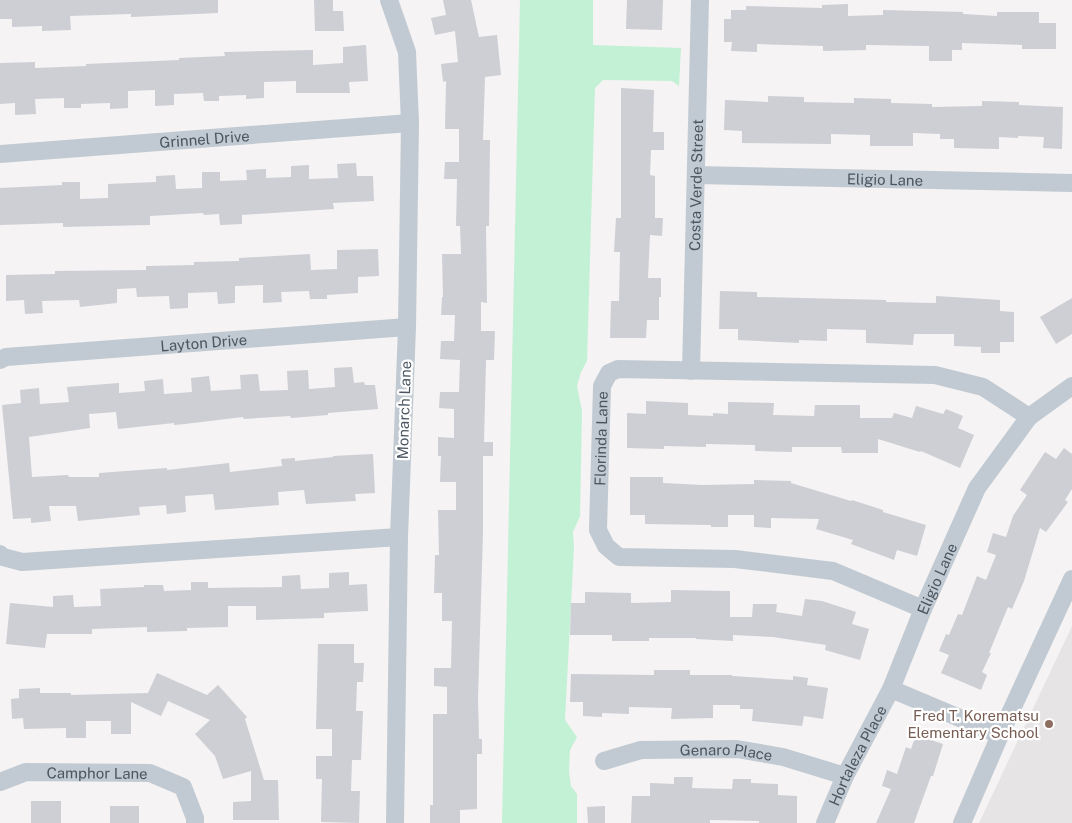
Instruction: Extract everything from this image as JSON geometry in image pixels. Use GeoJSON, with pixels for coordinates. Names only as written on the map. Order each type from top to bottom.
{"type":"FeatureCollection","features":[{"type":"Feature","properties":{"kind":"street","name":"Monarch Lane"},"geometry":{"type":"LineString","coordinates":[[388,0],[407,52],[410,123],[407,327],[399,537],[395,823]]}},
{"type":"Feature","properties":{"kind":"street","name":"Costa Verde Street"},"geometry":{"type":"LineString","coordinates":[[692,370],[700,0]]}},
{"type":"Feature","properties":{"kind":"street","name":"Grinnel Drive"},"geometry":{"type":"LineString","coordinates":[[0,154],[410,123]]}},
{"type":"Feature","properties":{"kind":"street","name":"Eligio Lane"},"geometry":{"type":"LineString","coordinates":[[696,175],[1072,183]]}},
{"type":"Feature","properties":{"kind":"street","name":"Layton Drive"},"geometry":{"type":"LineString","coordinates":[[0,360],[6,357],[407,327]]}},
{"type":"Feature","properties":{"kind":"street","name":"Florinda Lane"},"geometry":{"type":"LineString","coordinates":[[923,609],[833,571],[735,559],[619,557],[606,546],[598,530],[602,386],[609,373],[618,369],[935,375],[983,387],[1029,417]]}},
{"type":"Feature","properties":{"kind":"street","name":"Eligio Lane"},"geometry":{"type":"LineString","coordinates":[[891,689],[923,609],[977,488],[1029,417],[1072,386]]}},
{"type":"Feature","properties":{"kind":"street"},"geometry":{"type":"LineString","coordinates":[[0,554],[2,557],[22,562],[399,537]]}},
{"type":"Feature","properties":{"kind":"street"},"geometry":{"type":"LineString","coordinates":[[962,823],[1000,734],[1072,579]]}},
{"type":"Feature","properties":{"kind":"street"},"geometry":{"type":"LineString","coordinates":[[891,689],[1000,734]]}},
{"type":"Feature","properties":{"kind":"street","name":"Hortaleza Place"},"geometry":{"type":"LineString","coordinates":[[825,823],[845,776],[891,689]]}},
{"type":"Feature","properties":{"kind":"street","name":"Genaro Place"},"geometry":{"type":"LineString","coordinates":[[604,761],[641,750],[737,749],[783,757],[845,776]]}},
{"type":"Feature","properties":{"kind":"street","name":"Camphor Lane"},"geometry":{"type":"LineString","coordinates":[[0,782],[26,772],[150,773],[183,787],[195,818],[195,823]]}},
{"type":"Feature","properties":{"kind":"shaded area","name":"Fred T. Korematsu Elementary School"},"geometry":{"type":"Polygon","coordinates":[[[1072,626],[1072,823],[979,823],[1072,626]]]}},
{"type":"Feature","properties":{"kind":"green space"},"geometry":{"type":"Polygon","coordinates":[[[520,0],[593,0],[593,45],[681,48],[679,86],[672,81],[603,80],[595,88],[587,361],[577,386],[582,411],[580,516],[573,532],[574,547],[565,720],[577,737],[570,750],[569,772],[571,786],[577,794],[577,823],[502,823],[520,0]]]}},
{"type":"Feature","properties":{"kind":"building"},"geometry":{"type":"Polygon","coordinates":[[[0,0],[218,0],[218,13],[131,17],[131,14],[70,16],[71,30],[42,31],[42,26],[12,27],[12,19],[0,19],[0,0]]]}},
{"type":"Feature","properties":{"kind":"building"},"geometry":{"type":"Polygon","coordinates":[[[314,0],[333,0],[333,11],[343,11],[344,31],[315,31],[314,0]]]}},
{"type":"Feature","properties":{"kind":"building"},"geometry":{"type":"Polygon","coordinates":[[[443,0],[471,0],[479,37],[497,35],[501,75],[485,77],[483,140],[490,140],[489,226],[486,226],[487,303],[481,302],[481,331],[495,331],[494,360],[486,360],[484,442],[493,442],[493,456],[483,456],[483,533],[478,698],[479,739],[482,739],[482,754],[477,754],[477,809],[460,810],[460,823],[430,823],[430,805],[433,805],[433,714],[447,714],[447,687],[434,686],[434,668],[451,668],[452,621],[442,621],[442,593],[434,593],[435,555],[439,555],[438,510],[456,510],[456,482],[440,482],[441,456],[438,456],[438,437],[454,438],[454,409],[439,408],[440,392],[459,392],[460,360],[440,359],[441,341],[454,341],[455,315],[441,315],[443,297],[442,254],[461,254],[460,226],[456,226],[457,179],[444,179],[445,162],[459,162],[459,129],[445,129],[446,81],[443,82],[441,64],[458,62],[455,31],[435,35],[431,18],[446,15],[443,0]]]}},
{"type":"Feature","properties":{"kind":"building"},"geometry":{"type":"Polygon","coordinates":[[[627,0],[663,0],[662,30],[626,29],[627,0]]]}},
{"type":"Feature","properties":{"kind":"building"},"geometry":{"type":"Polygon","coordinates":[[[848,4],[848,16],[883,15],[883,10],[963,12],[963,14],[997,16],[997,12],[1039,12],[1039,23],[1056,23],[1056,49],[1022,49],[1022,45],[962,43],[962,50],[952,50],[952,61],[929,61],[929,46],[866,45],[866,50],[823,51],[823,46],[757,44],[757,52],[731,51],[732,42],[724,42],[724,19],[731,19],[731,10],[746,10],[746,6],[822,8],[822,5],[848,4]]]}},
{"type":"Feature","properties":{"kind":"building"},"geometry":{"type":"Polygon","coordinates":[[[366,45],[368,81],[349,82],[350,93],[296,93],[296,81],[264,82],[264,98],[246,99],[246,95],[219,96],[219,101],[204,101],[203,93],[174,94],[174,105],[155,106],[155,90],[128,91],[128,108],[110,109],[110,103],[81,104],[81,108],[64,108],[64,98],[35,99],[36,114],[15,115],[15,103],[0,104],[0,63],[35,62],[35,68],[86,66],[86,64],[225,56],[224,52],[313,50],[313,65],[343,63],[343,47],[366,45]]]}},
{"type":"Feature","properties":{"kind":"building"},"geometry":{"type":"Polygon","coordinates":[[[621,88],[654,90],[653,132],[664,132],[664,150],[651,150],[650,175],[655,176],[655,218],[663,218],[662,236],[650,235],[648,278],[661,278],[659,320],[647,320],[646,338],[610,338],[611,301],[619,301],[620,252],[614,252],[616,218],[621,218],[621,88]]]}},
{"type":"Feature","properties":{"kind":"building"},"geometry":{"type":"Polygon","coordinates":[[[768,96],[804,97],[804,102],[854,103],[854,98],[891,99],[891,103],[932,104],[932,107],[982,106],[982,101],[1019,102],[1019,105],[1063,107],[1062,149],[1043,148],[1044,137],[1018,136],[1018,138],[999,137],[999,149],[954,148],[954,139],[940,139],[940,134],[913,133],[913,146],[870,146],[870,135],[831,134],[831,144],[742,143],[742,131],[724,130],[725,100],[768,102],[768,96]]]}},
{"type":"Feature","properties":{"kind":"building"},"geometry":{"type":"Polygon","coordinates":[[[356,163],[357,176],[373,176],[374,201],[333,203],[334,209],[242,215],[242,224],[220,225],[219,214],[204,215],[203,213],[150,216],[150,225],[63,227],[63,223],[0,225],[0,188],[62,185],[62,182],[80,182],[80,199],[108,198],[108,184],[156,182],[156,176],[175,175],[176,189],[202,188],[202,172],[220,172],[220,181],[247,180],[246,170],[266,169],[266,178],[291,177],[291,166],[309,165],[309,179],[338,178],[337,164],[356,163]]]}},
{"type":"Feature","properties":{"kind":"building"},"geometry":{"type":"Polygon","coordinates":[[[378,249],[379,276],[358,277],[358,293],[327,295],[327,299],[310,299],[309,291],[281,292],[282,302],[263,303],[263,285],[235,286],[235,303],[218,304],[217,292],[188,293],[188,308],[170,309],[169,296],[137,297],[136,288],[117,289],[117,303],[80,307],[79,300],[42,301],[43,313],[25,314],[24,300],[6,301],[6,275],[55,274],[55,271],[146,270],[146,266],[194,265],[194,262],[239,261],[239,258],[310,254],[311,270],[337,269],[337,250],[378,249]]]}},
{"type":"Feature","properties":{"kind":"building"},"geometry":{"type":"Polygon","coordinates":[[[720,291],[757,292],[757,297],[886,300],[886,302],[936,303],[936,296],[1000,300],[1000,311],[1014,312],[1014,342],[1000,342],[1000,353],[981,353],[981,347],[954,346],[954,334],[914,334],[913,345],[866,343],[866,330],[827,329],[827,341],[799,340],[799,343],[738,340],[738,329],[719,329],[720,291]]]}},
{"type":"Feature","properties":{"kind":"building"},"geometry":{"type":"Polygon","coordinates":[[[1072,298],[1072,334],[1056,344],[1040,317],[1072,298]]]}},
{"type":"Feature","properties":{"kind":"building"},"geometry":{"type":"Polygon","coordinates":[[[352,367],[354,383],[364,382],[365,385],[375,385],[378,409],[291,418],[290,416],[244,419],[243,417],[118,429],[116,412],[89,414],[90,428],[29,437],[32,477],[68,475],[69,477],[99,477],[99,473],[167,468],[167,470],[229,463],[230,472],[282,466],[281,459],[295,458],[295,461],[333,456],[373,454],[375,493],[355,494],[356,501],[306,504],[304,490],[278,492],[279,505],[215,510],[213,494],[185,496],[186,512],[167,514],[166,505],[139,507],[140,515],[78,521],[76,506],[49,506],[51,521],[31,523],[31,518],[13,519],[2,405],[21,403],[20,390],[39,388],[40,404],[69,402],[67,387],[119,383],[119,393],[145,391],[144,381],[163,379],[164,394],[192,392],[191,378],[209,376],[211,391],[241,389],[240,375],[258,374],[260,391],[288,390],[287,371],[308,370],[309,389],[335,387],[334,368],[352,367]]]}},
{"type":"Feature","properties":{"kind":"building"},"geometry":{"type":"Polygon","coordinates":[[[646,401],[688,403],[688,415],[713,416],[713,413],[728,414],[728,402],[774,403],[773,415],[814,416],[815,405],[860,405],[860,418],[892,418],[894,413],[912,418],[916,406],[943,414],[946,409],[963,416],[958,428],[974,435],[960,468],[921,451],[878,439],[878,453],[842,453],[841,447],[792,447],[792,452],[755,451],[755,445],[706,444],[706,447],[664,446],[664,449],[627,448],[627,413],[646,414],[646,401]]]}},
{"type":"Feature","properties":{"kind":"building"},"geometry":{"type":"Polygon","coordinates":[[[1064,448],[1072,454],[1072,489],[1065,500],[1068,502],[1046,532],[1040,528],[1024,581],[1012,609],[1008,607],[982,672],[987,675],[981,690],[941,673],[949,655],[939,651],[946,634],[949,635],[958,614],[962,615],[977,576],[986,580],[996,555],[987,552],[993,533],[1006,537],[1013,516],[1027,495],[1020,490],[1045,452],[1056,459],[1064,448]]]}},
{"type":"Feature","properties":{"kind":"building"},"geometry":{"type":"Polygon","coordinates":[[[630,477],[663,477],[663,483],[703,485],[754,484],[754,480],[791,481],[791,483],[852,500],[926,525],[917,556],[897,550],[894,560],[851,544],[853,540],[816,529],[819,519],[771,518],[771,528],[754,527],[754,515],[728,515],[728,527],[645,524],[645,515],[630,515],[630,477]]]}},
{"type":"Feature","properties":{"kind":"building"},"geometry":{"type":"Polygon","coordinates":[[[349,572],[349,585],[367,584],[368,611],[324,613],[324,618],[256,620],[256,606],[228,606],[228,627],[187,628],[187,631],[147,632],[147,627],[92,629],[92,634],[47,634],[45,648],[6,644],[10,603],[53,607],[53,596],[73,595],[74,607],[101,606],[100,589],[163,585],[164,591],[191,590],[191,582],[208,582],[208,588],[282,587],[282,576],[300,575],[301,589],[329,588],[329,573],[349,572]]]}},
{"type":"Feature","properties":{"kind":"building"},"geometry":{"type":"Polygon","coordinates":[[[671,590],[730,591],[730,617],[752,617],[753,604],[777,604],[776,612],[802,616],[805,599],[822,601],[856,612],[852,624],[869,629],[860,660],[825,650],[826,645],[773,637],[733,635],[733,641],[696,638],[649,638],[649,641],[612,641],[612,635],[570,635],[571,603],[585,603],[585,592],[631,593],[631,603],[671,602],[671,590]]]}},
{"type":"Feature","properties":{"kind":"building"},"geometry":{"type":"Polygon","coordinates":[[[318,644],[354,644],[354,663],[364,663],[363,682],[357,682],[356,711],[363,711],[361,760],[352,760],[351,791],[360,791],[359,823],[321,822],[322,779],[316,779],[316,756],[332,756],[332,729],[316,729],[318,644]]]}},
{"type":"Feature","properties":{"kind":"building"},"geometry":{"type":"Polygon","coordinates":[[[654,670],[690,670],[690,675],[732,675],[793,680],[793,676],[808,678],[807,685],[828,688],[823,719],[804,716],[802,726],[752,721],[753,709],[740,709],[740,705],[713,705],[713,718],[671,719],[672,708],[629,707],[629,714],[602,713],[602,717],[583,716],[583,702],[570,702],[571,674],[654,675],[654,670]]]}},
{"type":"Feature","properties":{"kind":"building"},"geometry":{"type":"Polygon","coordinates":[[[157,673],[207,695],[218,685],[247,717],[245,719],[264,780],[278,780],[279,820],[233,820],[233,802],[251,801],[251,771],[223,779],[215,756],[195,734],[210,720],[168,701],[161,716],[131,702],[131,734],[111,734],[111,721],[86,721],[86,738],[66,738],[66,728],[24,729],[23,718],[12,719],[11,699],[19,698],[19,689],[40,688],[40,693],[71,693],[71,695],[148,693],[157,673]]]}},
{"type":"Feature","properties":{"kind":"building"},"geometry":{"type":"Polygon","coordinates":[[[916,735],[943,744],[933,776],[931,776],[914,823],[876,823],[891,789],[882,786],[887,770],[897,774],[906,747],[911,749],[916,735]]]}},
{"type":"Feature","properties":{"kind":"building"},"geometry":{"type":"Polygon","coordinates":[[[674,777],[693,777],[692,788],[732,789],[733,779],[751,779],[751,783],[778,784],[778,795],[797,796],[797,823],[710,820],[710,823],[631,823],[632,796],[650,796],[650,783],[674,784],[674,777]]]}},
{"type":"Feature","properties":{"kind":"building"},"geometry":{"type":"Polygon","coordinates":[[[31,801],[61,801],[61,823],[31,823],[31,801]]]}},
{"type":"Feature","properties":{"kind":"building"},"geometry":{"type":"Polygon","coordinates":[[[110,806],[139,806],[139,823],[110,823],[110,806]]]}},
{"type":"Feature","properties":{"kind":"building"},"geometry":{"type":"Polygon","coordinates":[[[605,806],[605,823],[588,823],[587,807],[605,806]]]}},
{"type":"Feature","properties":{"kind":"place","name":"Fred T. Korematsu Elementary School"},"geometry":{"type":"Point","coordinates":[1049,724]}}]}
